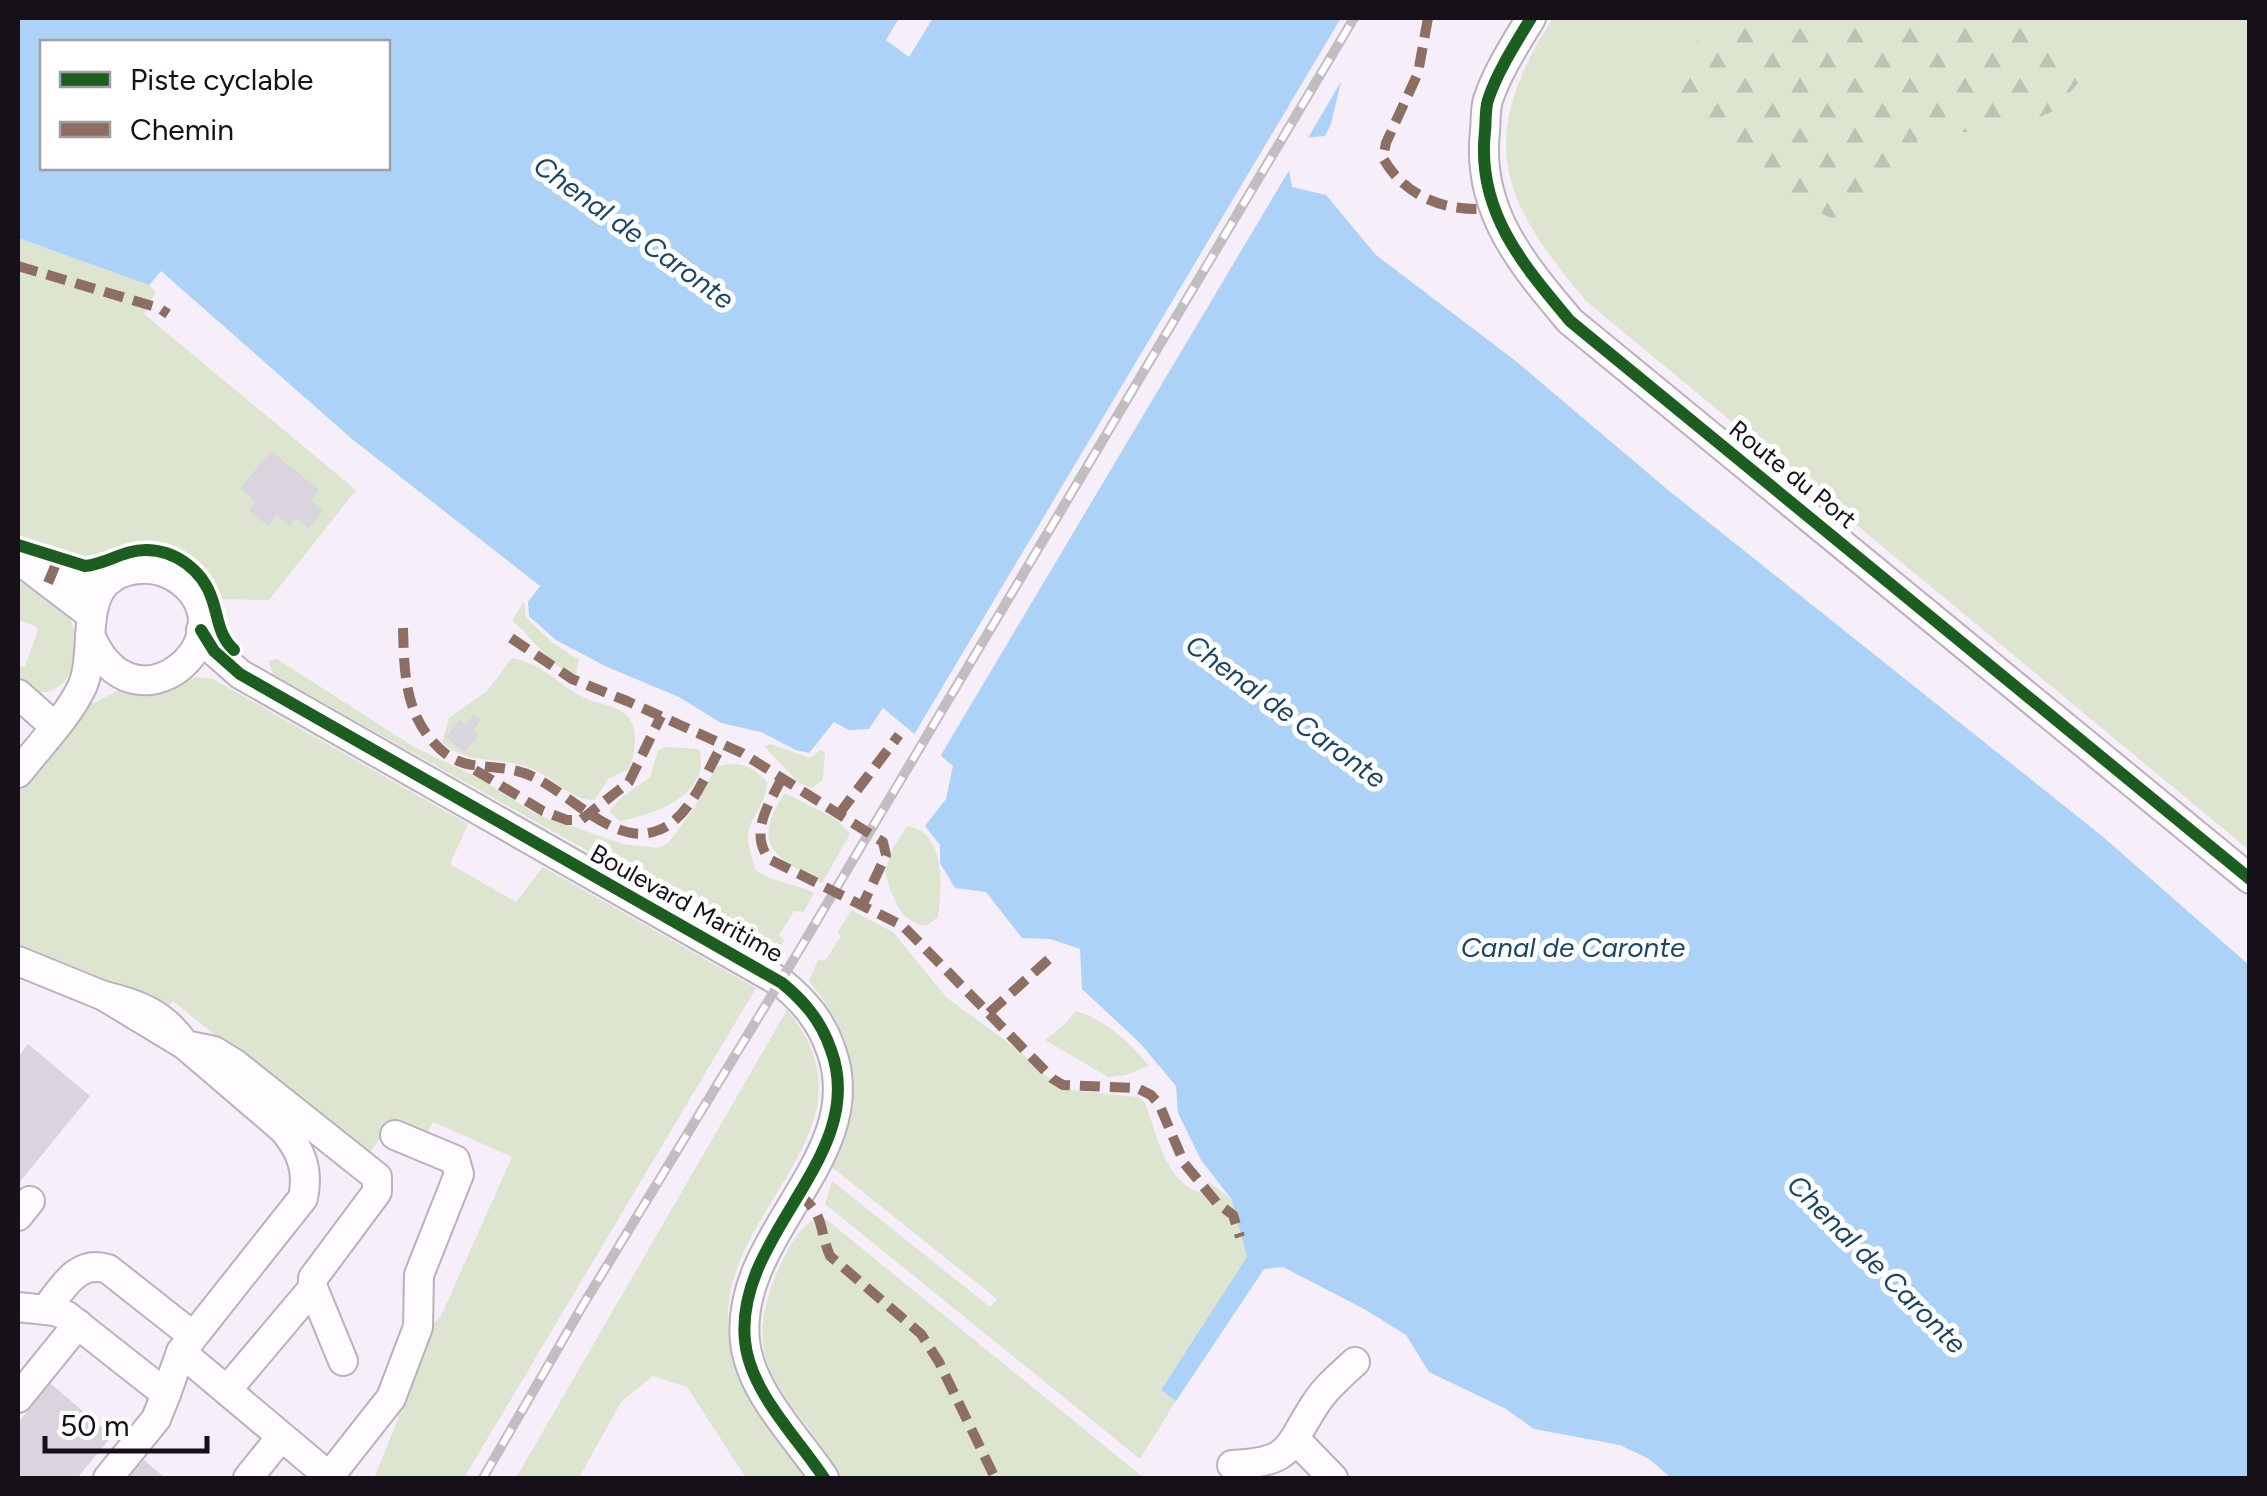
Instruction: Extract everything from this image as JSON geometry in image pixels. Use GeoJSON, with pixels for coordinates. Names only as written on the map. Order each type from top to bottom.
{"type":"FeatureCollection","features":[{"type":"Feature","properties":{"kind":"street","name":"Route du Port"},"geometry":{"type":"LineString","coordinates":[[1531,18],[1488,100],[1483,149],[1487,194],[1505,234],[1533,278],[1570,321],[2250,879]]}},
{"type":"Feature","properties":{"kind":"street"},"geometry":{"type":"LineString","coordinates":[[24,566],[111,580]]}},
{"type":"Feature","properties":{"kind":"street"},"geometry":{"type":"LineString","coordinates":[[18,773],[74,701],[87,674],[90,625],[95,599],[111,580],[134,569],[172,574],[197,601],[201,630],[194,654],[178,672],[151,681],[126,678],[107,666],[90,625],[24,566]]}},
{"type":"Feature","properties":{"kind":"street","name":"Boulevard Maritime"},"geometry":{"type":"LineString","coordinates":[[201,630],[214,651],[240,674],[782,983],[814,1014],[836,1062],[836,1108],[819,1158],[752,1278],[744,1320],[745,1344],[762,1390],[824,1478]]}},
{"type":"Feature","properties":{"kind":"street","name":"Boulevard Maritime"},"geometry":{"type":"LineString","coordinates":[[178,672],[206,666],[240,674]]}},
{"type":"Feature","properties":{"kind":"street"},"geometry":{"type":"LineString","coordinates":[[74,701],[126,678]]}},
{"type":"Feature","properties":{"kind":"street"},"geometry":{"type":"LineString","coordinates":[[18,694],[54,726]]}},
{"type":"Feature","properties":{"kind":"street"},"geometry":{"type":"LineString","coordinates":[[18,961],[145,1008],[174,1029],[185,1045],[377,1176],[378,1185],[317,1270],[312,1288],[227,1390]]}},
{"type":"Feature","properties":{"kind":"street"},"geometry":{"type":"LineString","coordinates":[[108,1478],[156,1419],[187,1344],[303,1198],[306,1169],[272,1106]]}},
{"type":"Feature","properties":{"kind":"street"},"geometry":{"type":"LineString","coordinates":[[32,1308],[77,1271],[96,1265],[108,1269],[187,1344],[227,1390],[329,1478],[391,1398],[418,1327],[419,1276],[459,1174],[455,1160],[394,1135]]}},
{"type":"Feature","properties":{"kind":"street"},"geometry":{"type":"LineString","coordinates":[[312,1288],[343,1362]]}},
{"type":"Feature","properties":{"kind":"street"},"geometry":{"type":"LineString","coordinates":[[32,1308],[55,1310],[78,1324],[166,1394]]}},
{"type":"Feature","properties":{"kind":"street"},"geometry":{"type":"LineString","coordinates":[[18,1398],[78,1324]]}},
{"type":"Feature","properties":{"kind":"street"},"geometry":{"type":"LineString","coordinates":[[1232,1465],[1257,1464],[1296,1440],[1314,1405],[1354,1362]]}},
{"type":"Feature","properties":{"kind":"street"},"geometry":{"type":"LineString","coordinates":[[248,1478],[282,1437]]}},
{"type":"Feature","properties":{"kind":"street"},"geometry":{"type":"LineString","coordinates":[[1296,1440],[1333,1478]]}},
{"type":"Feature","properties":{"kind":"green space"},"geometry":{"type":"Polygon","coordinates":[[[1553,18],[1710,18],[1670,92],[1871,213],[1919,139],[2028,123],[2055,110],[2085,75],[2025,18],[2249,18],[2249,850],[1586,301],[1533,230],[1508,166],[1506,133],[1513,98],[1553,18]]]}},
{"type":"Feature","properties":{"kind":"green space"},"geometry":{"type":"Polygon","coordinates":[[[1710,18],[2025,18],[2085,75],[2055,110],[2028,123],[1919,139],[1871,213],[1839,222],[1769,188],[1669,92],[1710,18]]]}},
{"type":"Feature","properties":{"kind":"green space"},"geometry":{"type":"Polygon","coordinates":[[[18,238],[149,285],[156,292],[144,314],[356,490],[269,600],[221,599],[194,561],[164,543],[136,542],[94,556],[76,557],[18,540],[18,238]]]}},
{"type":"Feature","properties":{"kind":"green space"},"geometry":{"type":"Polygon","coordinates":[[[18,582],[53,600],[75,630],[77,655],[73,668],[59,687],[47,691],[34,692],[18,675],[18,667],[25,666],[38,630],[18,620],[18,582]]]}},
{"type":"Feature","properties":{"kind":"green space"},"geometry":{"type":"Polygon","coordinates":[[[524,601],[526,618],[579,660],[576,674],[549,659],[512,621],[524,601]]]}},
{"type":"Feature","properties":{"kind":"green space"},"geometry":{"type":"Polygon","coordinates":[[[512,658],[544,671],[589,700],[618,709],[630,720],[635,741],[629,769],[608,779],[595,800],[579,797],[532,769],[465,756],[442,743],[449,718],[487,691],[512,658]]]}},
{"type":"Feature","properties":{"kind":"green space"},"geometry":{"type":"Polygon","coordinates":[[[277,659],[414,747],[479,778],[536,814],[623,844],[657,848],[668,843],[692,811],[716,767],[738,764],[750,768],[767,782],[748,837],[755,870],[814,893],[804,912],[794,911],[779,935],[784,940],[775,956],[274,675],[268,661],[277,659]]]}},
{"type":"Feature","properties":{"kind":"green space"},"geometry":{"type":"Polygon","coordinates":[[[198,677],[213,679],[468,824],[450,864],[516,902],[543,867],[756,988],[464,1478],[374,1478],[399,1417],[392,1410],[429,1326],[440,1318],[512,1157],[433,1122],[426,1135],[394,1120],[366,1158],[173,1001],[165,1010],[99,976],[18,944],[18,792],[86,707],[117,691],[198,677]]]}},
{"type":"Feature","properties":{"kind":"green space"},"geometry":{"type":"Polygon","coordinates":[[[770,744],[810,758],[821,750],[825,753],[823,780],[812,788],[799,783],[764,746],[770,744]]]}},
{"type":"Feature","properties":{"kind":"green space"},"geometry":{"type":"Polygon","coordinates":[[[699,749],[701,765],[697,779],[689,790],[663,808],[619,821],[609,811],[650,777],[658,750],[699,749]]]}},
{"type":"Feature","properties":{"kind":"green space"},"geometry":{"type":"Polygon","coordinates":[[[785,793],[836,819],[850,834],[822,883],[773,848],[769,826],[785,793]]]}},
{"type":"Feature","properties":{"kind":"green space"},"geometry":{"type":"Polygon","coordinates":[[[907,826],[929,838],[939,862],[938,917],[926,926],[903,913],[893,898],[885,871],[907,826]]]}},
{"type":"Feature","properties":{"kind":"green space"},"geometry":{"type":"Polygon","coordinates":[[[851,910],[893,932],[947,998],[1018,1050],[1061,1089],[1138,1097],[1145,1103],[1164,1156],[1179,1179],[1201,1193],[1209,1182],[1232,1200],[1248,1257],[1161,1390],[1176,1401],[1140,1459],[825,1204],[832,1181],[990,1307],[997,1299],[833,1168],[849,1124],[851,1066],[840,1030],[809,981],[818,960],[825,961],[841,936],[837,933],[851,910]]]}},
{"type":"Feature","properties":{"kind":"green space"},"geometry":{"type":"Polygon","coordinates":[[[787,1010],[813,1053],[818,1094],[809,1133],[746,1248],[731,1288],[729,1332],[749,1391],[807,1478],[746,1478],[687,1387],[653,1376],[621,1402],[579,1478],[516,1478],[787,1010]]]}},
{"type":"Feature","properties":{"kind":"green space"},"geometry":{"type":"Polygon","coordinates":[[[1076,1011],[1116,1033],[1149,1066],[1108,1077],[1045,1040],[1076,1011]]]}},
{"type":"Feature","properties":{"kind":"green space"},"geometry":{"type":"Polygon","coordinates":[[[816,1219],[827,1220],[1144,1478],[841,1478],[776,1382],[766,1359],[762,1334],[766,1304],[779,1268],[798,1234],[816,1219]]]}},
{"type":"Feature","properties":{"kind":"water","name":"Canal de Caronte"},"geometry":{"type":"Polygon","coordinates":[[[18,18],[899,18],[886,40],[909,57],[933,18],[1356,18],[1325,136],[1293,139],[1288,165],[1292,187],[1326,195],[1376,255],[1517,362],[1668,490],[2102,836],[2249,965],[2249,1478],[1671,1478],[1649,1459],[1620,1445],[1534,1429],[1506,1409],[1429,1372],[1406,1335],[1283,1267],[1264,1269],[1176,1401],[1161,1390],[1247,1257],[1232,1200],[1201,1160],[1178,1113],[1176,1086],[1140,1043],[1082,989],[1080,949],[1050,939],[1022,938],[986,892],[955,888],[940,863],[940,845],[925,826],[946,799],[953,766],[883,708],[869,729],[849,730],[834,722],[809,753],[761,732],[721,723],[679,697],[607,667],[556,640],[529,616],[528,602],[540,586],[352,439],[161,271],[149,285],[18,238],[18,18]]]}},
{"type":"Feature","properties":{"kind":"pier"},"geometry":{"type":"Polygon","coordinates":[[[1341,18],[1361,18],[1349,68],[1305,143],[1297,144],[1294,162],[938,760],[912,738],[1341,18]]]}},
{"type":"Feature","properties":{"kind":"building"},"geometry":{"type":"Polygon","coordinates":[[[271,451],[319,490],[311,501],[323,511],[308,528],[296,518],[290,526],[276,515],[268,526],[249,510],[256,502],[240,488],[271,451]]]}},
{"type":"Feature","properties":{"kind":"building"},"geometry":{"type":"Polygon","coordinates":[[[474,715],[481,720],[473,730],[479,735],[464,752],[446,737],[460,720],[465,725],[474,715]]]}},
{"type":"Feature","properties":{"kind":"building"},"geometry":{"type":"Polygon","coordinates":[[[28,1044],[90,1096],[18,1184],[18,1057],[28,1044]]]}},
{"type":"Feature","properties":{"kind":"building"},"geometry":{"type":"Polygon","coordinates":[[[50,1383],[112,1436],[77,1478],[18,1478],[18,1423],[50,1383]]]}},
{"type":"Feature","properties":{"kind":"building"},"geometry":{"type":"Polygon","coordinates":[[[144,1460],[165,1478],[128,1478],[144,1460]]]}},
{"type":"Feature","properties":{"kind":"railway"},"geometry":{"type":"LineString","coordinates":[[483,1478],[1354,18]]}},
{"type":"Feature","properties":{"kind":"marked path"},"geometry":{"type":"LineString","coordinates":[[1428,18],[1418,73],[1383,158],[1404,184],[1430,200],[1461,208],[1494,208]]}},
{"type":"Feature","properties":{"kind":"marked path"},"geometry":{"type":"LineString","coordinates":[[18,266],[168,314]]}},
{"type":"Feature","properties":{"kind":"marked path"},"geometry":{"type":"LineString","coordinates":[[48,583],[58,559]]}},
{"type":"Feature","properties":{"kind":"marked path"},"geometry":{"type":"LineString","coordinates":[[403,628],[410,699],[421,725],[440,749],[460,762],[534,777],[619,829],[636,834],[653,832],[677,819],[695,796],[722,745]]}},
{"type":"Feature","properties":{"kind":"marked path"},"geometry":{"type":"LineString","coordinates":[[511,638],[572,679],[742,753],[883,842],[886,855],[862,906]]}},
{"type":"Feature","properties":{"kind":"marked path"},"geometry":{"type":"LineString","coordinates":[[475,770],[543,811],[567,820],[581,820],[629,782],[661,716]]}},
{"type":"Feature","properties":{"kind":"marked path"},"geometry":{"type":"LineString","coordinates":[[839,814],[899,735]]}},
{"type":"Feature","properties":{"kind":"marked path"},"geometry":{"type":"LineString","coordinates":[[782,778],[761,828],[763,849],[769,859],[903,926],[1053,1079],[1063,1085],[1137,1088],[1151,1095],[1159,1104],[1184,1163],[1217,1203],[1233,1215],[1240,1237]]}},
{"type":"Feature","properties":{"kind":"marked path"},"geometry":{"type":"LineString","coordinates":[[989,1013],[1049,959]]}},
{"type":"Feature","properties":{"kind":"marked path"},"geometry":{"type":"LineString","coordinates":[[798,1193],[817,1216],[830,1256],[921,1334],[939,1362],[995,1478]]}},
{"type":"Feature","properties":{"kind":"cycle path"},"geometry":{"type":"LineString","coordinates":[[1531,18],[1488,100],[1484,160],[1495,211],[1506,234],[1552,300],[1570,321],[2250,879]]}},
{"type":"Feature","properties":{"kind":"cycle path"},"geometry":{"type":"LineString","coordinates":[[18,545],[85,566],[146,550],[178,558],[195,571],[208,589],[222,633],[234,650]]}},
{"type":"Feature","properties":{"kind":"cycle path"},"geometry":{"type":"LineString","coordinates":[[201,630],[214,651],[240,674],[782,983],[811,1013],[831,1050],[838,1089],[832,1125],[818,1160],[759,1265],[747,1302],[745,1341],[765,1396],[824,1478]]}},
{"type":"Feature","properties":{"kind":"water label","name":"Chenal de Caronte"},"geometry":{"type":"Point","coordinates":[634,232]}},
{"type":"Feature","properties":{"kind":"water label","name":"Chenal de Caronte"},"geometry":{"type":"Point","coordinates":[1286,711]}},
{"type":"Feature","properties":{"kind":"water label","name":"Chenal de Caronte"},"geometry":{"type":"Point","coordinates":[1877,1264]}}]}
